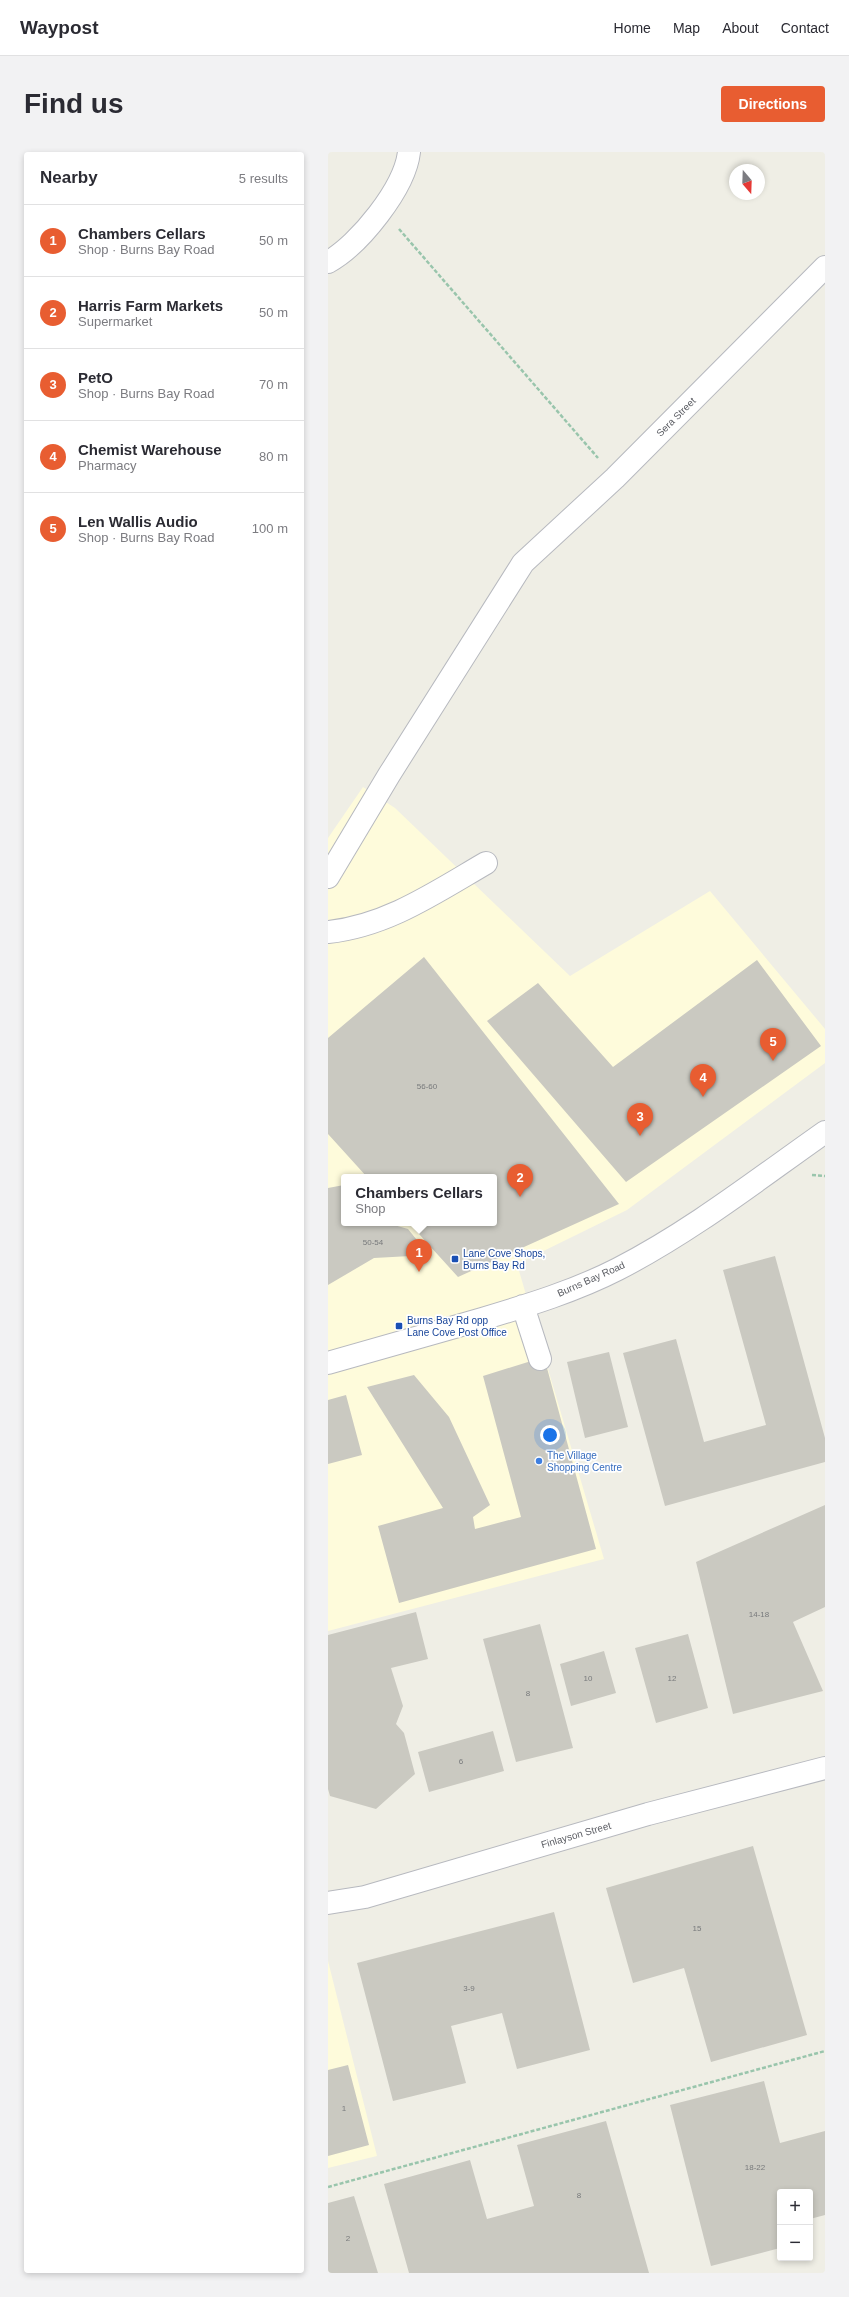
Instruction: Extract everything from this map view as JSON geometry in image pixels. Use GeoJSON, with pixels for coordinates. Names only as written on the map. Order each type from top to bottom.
{"type":"FeatureCollection","features":[{"type":"Feature","properties":{"kind":"street"},"geometry":{"type":"LineString","coordinates":[[328,262],[341,255],[360,237],[382,210],[408,166],[410,152]]}},
{"type":"Feature","properties":{"kind":"street","name":"Sera Street"},"geometry":{"type":"LineString","coordinates":[[328,877],[389,775],[523,563],[615,478],[825,267]]}},
{"type":"Feature","properties":{"kind":"street"},"geometry":{"type":"LineString","coordinates":[[328,932],[346,930],[397,914],[486,863]]}},
{"type":"Feature","properties":{"kind":"street","name":"Burns Bay Road"},"geometry":{"type":"LineString","coordinates":[[328,1363],[523,1306],[574,1289],[657,1248],[825,1132]]}},
{"type":"Feature","properties":{"kind":"street"},"geometry":{"type":"LineString","coordinates":[[523,1306],[540,1359]]}},
{"type":"Feature","properties":{"kind":"street","name":"Finlayson Street"},"geometry":{"type":"LineString","coordinates":[[328,1903],[365,1897],[648,1814],[825,1768]]}},
{"type":"Feature","properties":{"kind":"path"},"geometry":{"type":"LineString","coordinates":[[382,210],[615,478]]}},
{"type":"Feature","properties":{"kind":"path"},"geometry":{"type":"LineString","coordinates":[[328,2187],[825,2050]]}},
{"type":"Feature","properties":{"kind":"shaded area"},"geometry":{"type":"Polygon","coordinates":[[[363,787],[395,808],[570,976],[710,891],[825,1029],[825,1063],[627,1210],[517,1264],[604,1559],[328,1631],[328,838],[363,787]]]}},
{"type":"Feature","properties":{"kind":"shaded area"},"geometry":{"type":"Polygon","coordinates":[[[328,1961],[377,2156],[328,2168],[328,1961]]]}},
{"type":"Feature","properties":{"kind":"building"},"geometry":{"type":"Polygon","coordinates":[[[424,957],[619,1204],[458,1277],[412,1226],[497,1226],[497,1174],[364,1174],[328,1134],[328,1038],[424,957]]]}},
{"type":"Feature","properties":{"kind":"building"},"geometry":{"type":"Polygon","coordinates":[[[757,960],[821,1046],[626,1182],[487,1021],[538,983],[613,1067],[757,960]]]}},
{"type":"Feature","properties":{"kind":"building"},"geometry":{"type":"Polygon","coordinates":[[[341,1186],[341,1226],[398,1226],[408,1229],[429,1255],[374,1258],[328,1285],[328,1188],[341,1186]]]}},
{"type":"Feature","properties":{"kind":"building"},"geometry":{"type":"Polygon","coordinates":[[[775,1256],[825,1438],[825,1462],[665,1506],[623,1353],[676,1339],[704,1442],[766,1425],[723,1270],[775,1256]]]}},
{"type":"Feature","properties":{"kind":"building"},"geometry":{"type":"Polygon","coordinates":[[[609,1352],[628,1427],[585,1438],[567,1362],[609,1352]]]}},
{"type":"Feature","properties":{"kind":"building","name":"The Village Shopping Centre"},"geometry":{"type":"Polygon","coordinates":[[[544,1357],[596,1549],[399,1603],[378,1526],[443,1508],[367,1387],[414,1375],[449,1417],[490,1505],[473,1517],[475,1529],[521,1517],[483,1376],[544,1357]]]}},
{"type":"Feature","properties":{"kind":"building"},"geometry":{"type":"Polygon","coordinates":[[[346,1395],[362,1455],[328,1464],[328,1400],[346,1395]]]}},
{"type":"Feature","properties":{"kind":"building"},"geometry":{"type":"Polygon","coordinates":[[[825,1505],[825,1607],[793,1622],[823,1691],[733,1714],[696,1562],[825,1505]]]}},
{"type":"Feature","properties":{"kind":"building"},"geometry":{"type":"Polygon","coordinates":[[[416,1612],[428,1659],[391,1668],[403,1706],[396,1724],[404,1733],[415,1774],[376,1809],[330,1796],[328,1789],[328,1635],[416,1612]]]}},
{"type":"Feature","properties":{"kind":"building"},"geometry":{"type":"Polygon","coordinates":[[[540,1624],[573,1748],[516,1762],[483,1639],[540,1624]]]}},
{"type":"Feature","properties":{"kind":"building"},"geometry":{"type":"Polygon","coordinates":[[[688,1634],[708,1708],[656,1723],[635,1648],[688,1634]]]}},
{"type":"Feature","properties":{"kind":"building"},"geometry":{"type":"Polygon","coordinates":[[[604,1651],[616,1693],[571,1706],[560,1664],[604,1651]]]}},
{"type":"Feature","properties":{"kind":"building"},"geometry":{"type":"Polygon","coordinates":[[[493,1731],[504,1771],[429,1792],[418,1752],[493,1731]]]}},
{"type":"Feature","properties":{"kind":"building"},"geometry":{"type":"Polygon","coordinates":[[[753,1846],[807,2035],[711,2062],[684,1968],[633,1983],[606,1888],[753,1846]]]}},
{"type":"Feature","properties":{"kind":"building"},"geometry":{"type":"Polygon","coordinates":[[[554,1912],[590,2050],[517,2069],[502,2013],[451,2026],[466,2083],[393,2101],[357,1963],[554,1912]]]}},
{"type":"Feature","properties":{"kind":"building"},"geometry":{"type":"Polygon","coordinates":[[[348,2065],[369,2145],[328,2156],[328,2070],[348,2065]]]}},
{"type":"Feature","properties":{"kind":"building"},"geometry":{"type":"Polygon","coordinates":[[[764,2081],[780,2143],[825,2131],[825,2215],[813,2218],[813,2189],[777,2189],[777,2249],[711,2266],[670,2105],[764,2081]]]}},
{"type":"Feature","properties":{"kind":"building"},"geometry":{"type":"Polygon","coordinates":[[[606,2121],[649,2273],[409,2273],[384,2184],[470,2160],[487,2219],[534,2206],[517,2145],[606,2121]]]}},
{"type":"Feature","properties":{"kind":"building"},"geometry":{"type":"Polygon","coordinates":[[[354,2196],[378,2273],[328,2273],[328,2203],[354,2196]]]}},
{"type":"Feature","properties":{"kind":"place","name":"Len Wallis Audio"},"geometry":{"type":"Point","coordinates":[773,1061]}},
{"type":"Feature","properties":{"kind":"place","name":"Chemist Warehouse"},"geometry":{"type":"Point","coordinates":[703,1097]}},
{"type":"Feature","properties":{"kind":"place","name":"PetO"},"geometry":{"type":"Point","coordinates":[640,1136]}},
{"type":"Feature","properties":{"kind":"place","name":"Harris Farm Markets"},"geometry":{"type":"Point","coordinates":[520,1197]}},
{"type":"Feature","properties":{"kind":"place","name":"Lane Cove Shops, Burns Bay Rd"},"geometry":{"type":"Point","coordinates":[455,1259]}},
{"type":"Feature","properties":{"kind":"place","name":"Chambers Cellars"},"geometry":{"type":"Point","coordinates":[419,1272]}},
{"type":"Feature","properties":{"kind":"place","name":"Burns Bay Rd opp Lane Cove Post Office"},"geometry":{"type":"Point","coordinates":[399,1326]}},
{"type":"Feature","properties":{"kind":"place","name":"The Village Shopping Centre"},"geometry":{"type":"Point","coordinates":[539,1461]}}]}
